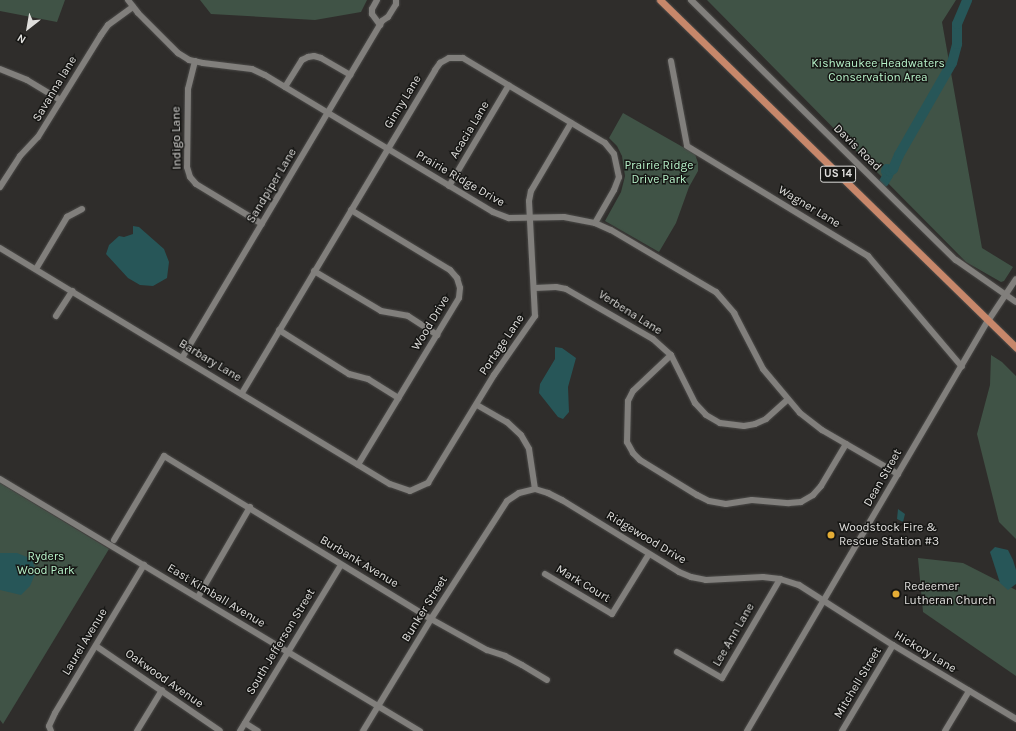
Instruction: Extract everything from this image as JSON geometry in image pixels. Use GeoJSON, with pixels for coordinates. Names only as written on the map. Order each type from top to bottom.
{"type":"FeatureCollection","features":[{"type":"Feature","properties":{"kind":"main road","name":"US 14"},"geometry":{"type":"LineString","coordinates":[[660,0],[1016,348]]}},
{"type":"Feature","properties":{"kind":"street","name":"Prairie Ridge Drive"},"geometry":{"type":"LineString","coordinates":[[128,0],[178,53],[195,61],[252,69],[285,87],[493,212],[509,218],[564,217],[595,223],[611,230],[716,292],[734,313],[763,369],[800,413],[822,430],[898,474]]}},
{"type":"Feature","properties":{"kind":"street"},"geometry":{"type":"LineString","coordinates":[[377,0],[372,9],[372,14],[380,25]]}},
{"type":"Feature","properties":{"kind":"street","name":"Sandpiper Lane"},"geometry":{"type":"LineString","coordinates":[[182,358],[380,25],[388,17],[396,4],[396,0]]}},
{"type":"Feature","properties":{"kind":"street","name":"Davis Road"},"geometry":{"type":"LineString","coordinates":[[691,0],[956,260],[1016,302]]}},
{"type":"Feature","properties":{"kind":"street","name":"Savanna lane"},"geometry":{"type":"LineString","coordinates":[[0,187],[20,156],[38,137],[101,34],[108,25],[133,7]]}},
{"type":"Feature","properties":{"kind":"street"},"geometry":{"type":"LineString","coordinates":[[285,87],[302,60],[308,57],[314,56],[321,58],[350,75]]}},
{"type":"Feature","properties":{"kind":"street","name":"Ginny Lane"},"geometry":{"type":"LineString","coordinates":[[242,393],[435,70],[440,63],[449,58],[462,58],[605,143],[614,154],[619,177],[614,190],[595,223]]}},
{"type":"Feature","properties":{"kind":"street","name":"Indigo Lane"},"geometry":{"type":"LineString","coordinates":[[195,61],[188,89],[186,167],[190,177],[196,184],[262,224]]}},
{"type":"Feature","properties":{"kind":"street","name":"Wagner Lane"},"geometry":{"type":"LineString","coordinates":[[671,61],[688,146],[868,256],[962,367]]}},
{"type":"Feature","properties":{"kind":"street"},"geometry":{"type":"LineString","coordinates":[[0,69],[27,80],[60,100]]}},
{"type":"Feature","properties":{"kind":"street","name":"Acacia Lane"},"geometry":{"type":"LineString","coordinates":[[449,186],[509,86]]}},
{"type":"Feature","properties":{"kind":"street","name":"Portage Lane"},"geometry":{"type":"LineString","coordinates":[[410,491],[428,483],[494,375],[535,316],[535,288],[529,201],[531,190],[571,123]]}},
{"type":"Feature","properties":{"kind":"street"},"geometry":{"type":"LineString","coordinates":[[36,269],[67,217],[82,209]]}},
{"type":"Feature","properties":{"kind":"street","name":"Wood Drive"},"geometry":{"type":"LineString","coordinates":[[351,210],[450,270],[457,278],[460,288],[459,298],[358,465]]}},
{"type":"Feature","properties":{"kind":"street","name":"Barbary Lane"},"geometry":{"type":"LineString","coordinates":[[0,248],[242,393],[390,484],[410,491]]}},
{"type":"Feature","properties":{"kind":"street"},"geometry":{"type":"LineString","coordinates":[[314,271],[381,311],[408,316],[437,335]]}},
{"type":"Feature","properties":{"kind":"street","name":"Dean Street"},"geometry":{"type":"LineString","coordinates":[[747,731],[824,603],[988,321],[1016,279]]}},
{"type":"Feature","properties":{"kind":"street","name":"Verbena Lane"},"geometry":{"type":"LineString","coordinates":[[535,288],[556,287],[577,293],[653,339],[671,355],[695,402],[706,415],[720,423],[744,426],[755,424],[766,418],[788,400]]}},
{"type":"Feature","properties":{"kind":"street"},"geometry":{"type":"LineString","coordinates":[[56,316],[72,291]]}},
{"type":"Feature","properties":{"kind":"street"},"geometry":{"type":"LineString","coordinates":[[279,330],[349,374],[368,379],[398,398]]}},
{"type":"Feature","properties":{"kind":"street"},"geometry":{"type":"LineString","coordinates":[[671,355],[633,391],[628,401],[627,442],[633,453],[640,460],[697,495],[709,501],[726,504],[752,500],[789,503],[801,502],[813,495],[821,486],[846,444]]}},
{"type":"Feature","properties":{"kind":"street"},"geometry":{"type":"LineString","coordinates":[[477,405],[507,422],[521,435],[529,449],[535,489]]}},
{"type":"Feature","properties":{"kind":"street","name":"Burbank Avenue"},"geometry":{"type":"LineString","coordinates":[[114,540],[164,456],[250,507],[341,565],[431,619],[487,650],[505,656],[547,680]]}},
{"type":"Feature","properties":{"kind":"street","name":"East Kimball Avenue"},"geometry":{"type":"LineString","coordinates":[[0,479],[420,731]]}},
{"type":"Feature","properties":{"kind":"street","name":"Bunker Street"},"geometry":{"type":"LineString","coordinates":[[363,731],[431,619],[507,500],[519,493],[535,489]]}},
{"type":"Feature","properties":{"kind":"street","name":"Ridgewood Drive"},"geometry":{"type":"LineString","coordinates":[[535,489],[548,493],[562,500],[679,572],[706,580],[762,577],[780,579],[816,594],[824,603]]}},
{"type":"Feature","properties":{"kind":"street"},"geometry":{"type":"LineString","coordinates":[[198,597],[250,507]]}},
{"type":"Feature","properties":{"kind":"street","name":"Mark Court"},"geometry":{"type":"LineString","coordinates":[[545,574],[612,614],[649,554]]}},
{"type":"Feature","properties":{"kind":"street","name":"Laurel Avenue"},"geometry":{"type":"LineString","coordinates":[[50,731],[49,726],[55,713],[144,565]]}},
{"type":"Feature","properties":{"kind":"street","name":"South Jefferson Street"},"geometry":{"type":"LineString","coordinates":[[240,731],[341,565]]}},
{"type":"Feature","properties":{"kind":"street","name":"Lee Ann Lane"},"geometry":{"type":"LineString","coordinates":[[677,652],[722,678],[780,579]]}},
{"type":"Feature","properties":{"kind":"street","name":"Hickory Lane"},"geometry":{"type":"LineString","coordinates":[[824,603],[1016,719]]}},
{"type":"Feature","properties":{"kind":"street","name":"Oakwood Avenue"},"geometry":{"type":"LineString","coordinates":[[96,646],[220,731]]}},
{"type":"Feature","properties":{"kind":"street","name":"Mitchell Street"},"geometry":{"type":"LineString","coordinates":[[842,731],[893,646]]}},
{"type":"Feature","properties":{"kind":"street"},"geometry":{"type":"LineString","coordinates":[[137,731],[162,690]]}},
{"type":"Feature","properties":{"kind":"street"},"geometry":{"type":"LineString","coordinates":[[945,731],[969,691]]}},
{"type":"Feature","properties":{"kind":"street"},"geometry":{"type":"LineString","coordinates":[[245,723],[258,731]]}},
{"type":"Feature","properties":{"kind":"green space"},"geometry":{"type":"Polygon","coordinates":[[[0,0],[65,0],[57,22],[0,11],[0,0]]]}},
{"type":"Feature","properties":{"kind":"green space"},"geometry":{"type":"Polygon","coordinates":[[[200,0],[367,0],[361,12],[315,20],[211,14],[200,0]]]}},
{"type":"Feature","properties":{"kind":"green space","name":"Kishwaukee Headwaters Conservation Area"},"geometry":{"type":"Polygon","coordinates":[[[707,0],[956,0],[942,22],[982,248],[1013,267],[1004,281],[1001,282],[966,262],[707,0]]]}},
{"type":"Feature","properties":{"kind":"green space","name":"Prairie Ridge Drive Park"},"geometry":{"type":"Polygon","coordinates":[[[623,113],[695,154],[698,163],[698,171],[689,187],[676,223],[659,252],[605,221],[621,192],[625,176],[622,156],[617,146],[609,138],[623,113]]]}},
{"type":"Feature","properties":{"kind":"green space"},"geometry":{"type":"Polygon","coordinates":[[[991,355],[1002,362],[1016,376],[1016,539],[999,522],[977,434],[990,385],[991,355]]]}},
{"type":"Feature","properties":{"kind":"green space","name":"Ryders Wood Park"},"geometry":{"type":"Polygon","coordinates":[[[0,483],[109,549],[3,724],[0,720],[0,483]]]}},
{"type":"Feature","properties":{"kind":"green space"},"geometry":{"type":"Polygon","coordinates":[[[918,558],[963,563],[1016,590],[1016,676],[923,612],[918,558]]]}},
{"type":"Feature","properties":{"kind":"water"},"geometry":{"type":"Polygon","coordinates":[[[133,226],[139,227],[164,249],[169,262],[167,278],[153,286],[140,285],[128,278],[106,254],[109,245],[119,236],[124,237],[133,234],[133,226]]]}},
{"type":"Feature","properties":{"kind":"water"},"geometry":{"type":"Polygon","coordinates":[[[555,347],[562,348],[576,358],[568,387],[569,412],[563,419],[558,417],[539,393],[540,384],[555,359],[555,347]]]}},
{"type":"Feature","properties":{"kind":"water"},"geometry":{"type":"Polygon","coordinates":[[[898,509],[905,514],[903,522],[897,519],[898,509]]]}},
{"type":"Feature","properties":{"kind":"water"},"geometry":{"type":"Polygon","coordinates":[[[995,547],[1008,550],[1013,560],[1016,570],[1016,584],[1008,590],[1000,583],[990,552],[995,547]]]}},
{"type":"Feature","properties":{"kind":"water"},"geometry":{"type":"Polygon","coordinates":[[[0,553],[17,553],[32,559],[36,572],[30,586],[21,595],[0,590],[0,553]]]}},
{"type":"Feature","properties":{"kind":"waterway"},"geometry":{"type":"LineString","coordinates":[[884,182],[888,175],[886,171],[887,169],[890,171],[893,169],[899,155],[952,63],[957,44],[957,24],[967,0]]}},
{"type":"Feature","properties":{"kind":"place","name":"Woodstock Fire & Rescue Station #3"},"geometry":{"type":"Point","coordinates":[831,535]}},
{"type":"Feature","properties":{"kind":"place","name":"Redeemer Lutheran Church"},"geometry":{"type":"Point","coordinates":[896,594]}}]}
